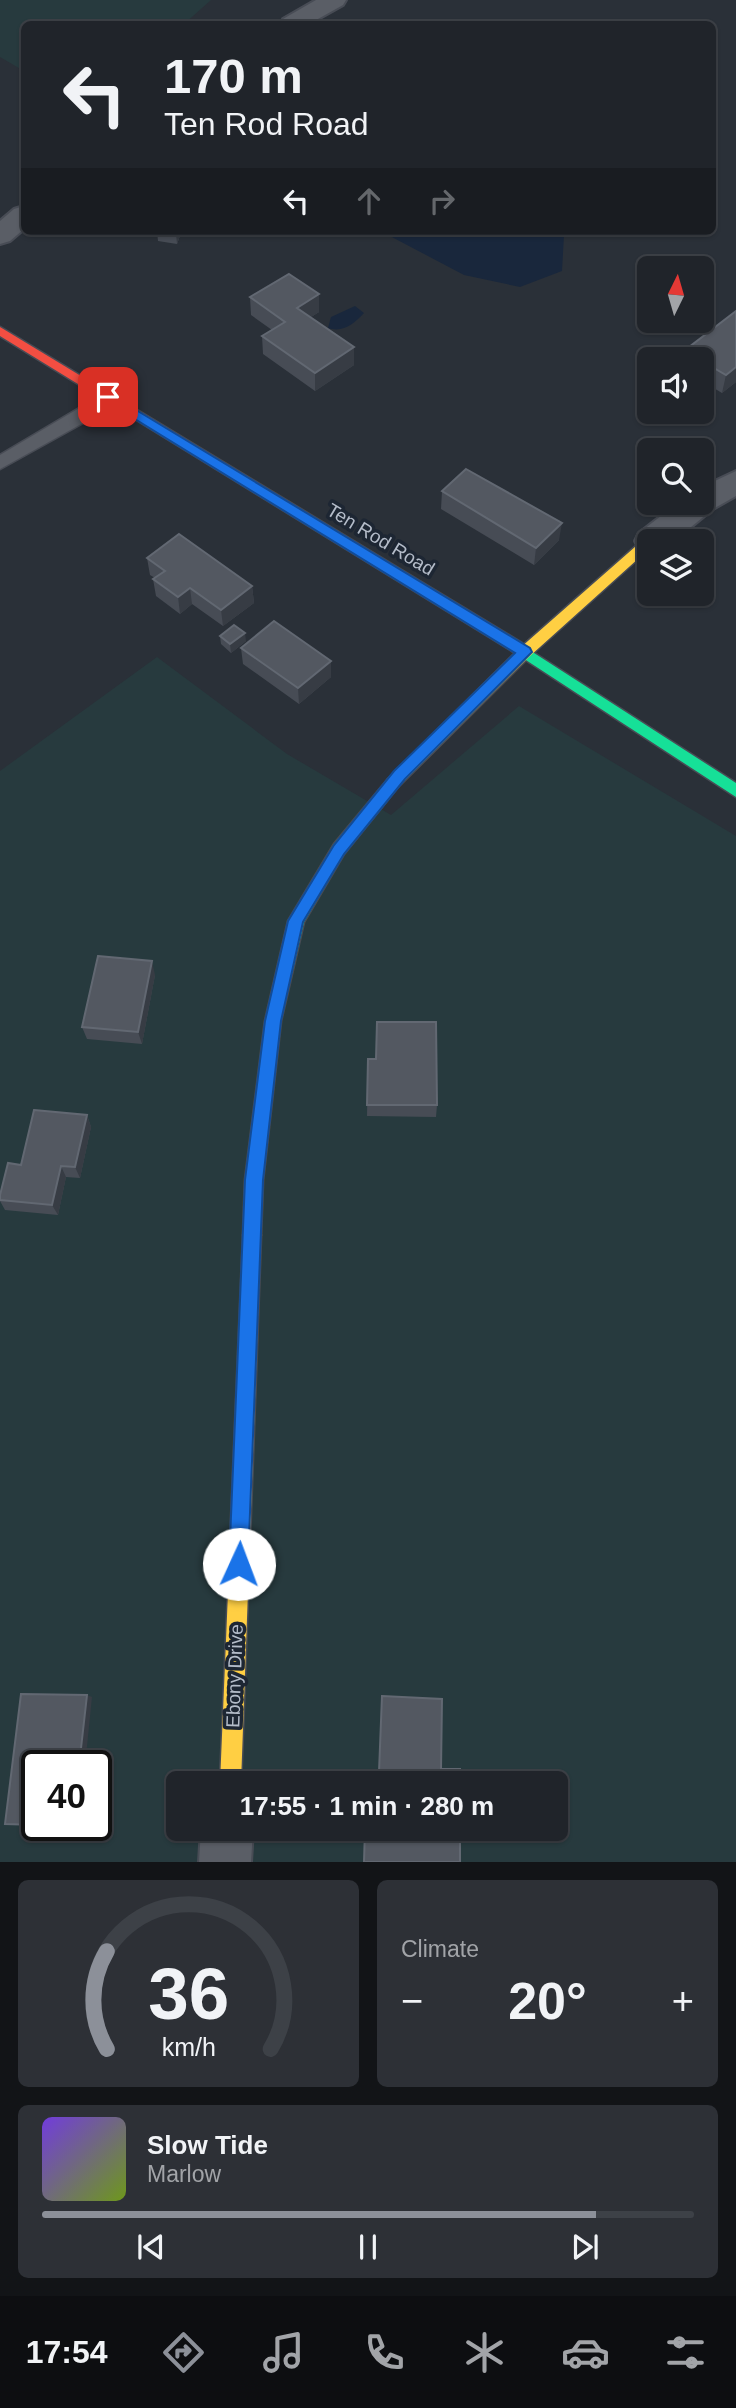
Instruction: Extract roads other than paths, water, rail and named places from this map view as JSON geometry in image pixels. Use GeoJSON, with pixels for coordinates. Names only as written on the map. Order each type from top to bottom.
{"type":"FeatureCollection","features":[{"type":"Feature","properties":{"kind":"street"},"geometry":{"type":"LineString","coordinates":[[297,21],[334,0]]}},
{"type":"Feature","properties":{"kind":"street"},"geometry":{"type":"LineString","coordinates":[[0,235],[21,218]]}},
{"type":"Feature","properties":{"kind":"street","name":"Ten Rod Road"},"geometry":{"type":"LineString","coordinates":[[0,331],[525,652],[736,791]]}},
{"type":"Feature","properties":{"kind":"street"},"geometry":{"type":"LineString","coordinates":[[714,495],[736,482]]}},
{"type":"Feature","properties":{"kind":"street"},"geometry":{"type":"LineString","coordinates":[[666,529],[684,515]]}},
{"type":"Feature","properties":{"kind":"street","name":"Ebony Drive"},"geometry":{"type":"LineString","coordinates":[[230,1771],[254,1180],[273,1021],[296,921],[339,849],[400,775],[525,652],[637,553]]}},
{"type":"Feature","properties":{"kind":"street"},"geometry":{"type":"LineString","coordinates":[[225,1862],[226,1841]]}},
{"type":"Feature","properties":{"kind":"lane"},"geometry":{"type":"LineString","coordinates":[[0,463],[77,419],[108,397]]}},
{"type":"Feature","properties":{"kind":"water"},"geometry":{"type":"Polygon","coordinates":[[[388,235],[564,235],[562,271],[520,287],[464,275],[388,235]]]}},
{"type":"Feature","properties":{"kind":"water"},"geometry":{"type":"Polygon","coordinates":[[[355,306],[364,313],[356,321],[339,329],[328,328],[331,317],[355,306]]]}}]}
